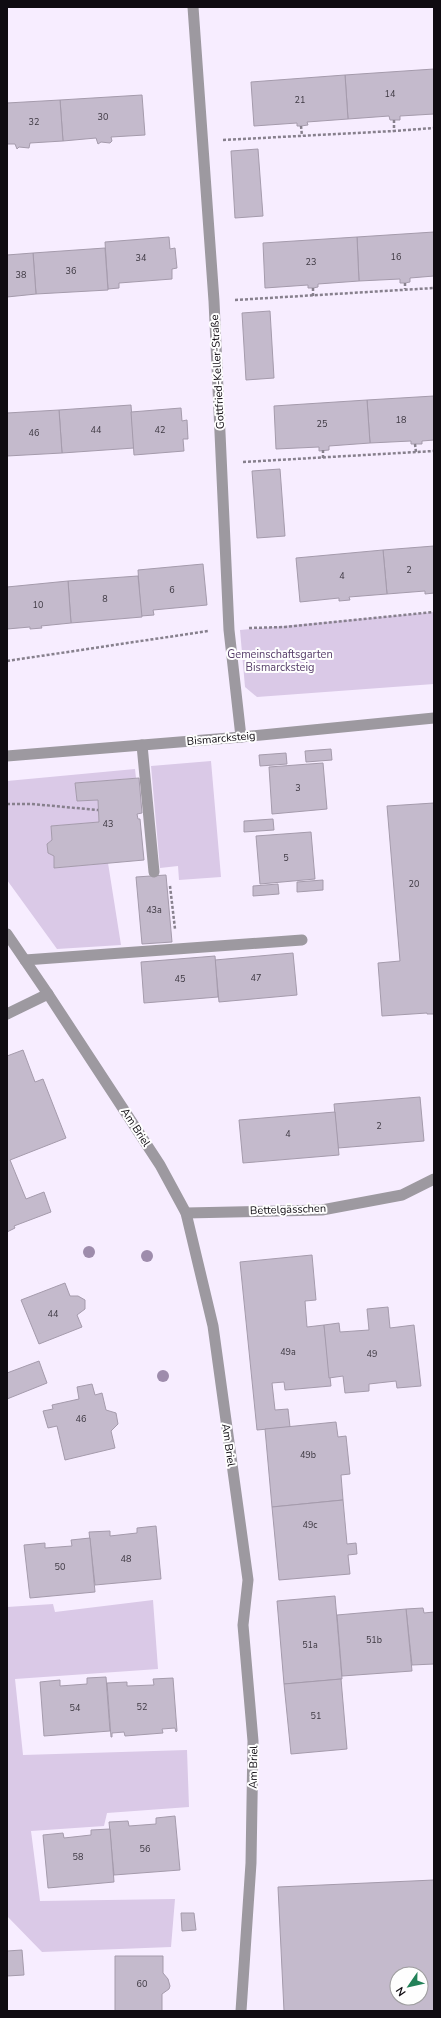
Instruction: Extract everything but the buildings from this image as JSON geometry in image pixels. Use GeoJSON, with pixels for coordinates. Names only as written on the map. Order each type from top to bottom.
{"type":"FeatureCollection","features":[{"type":"Feature","properties":{"kind":"street","name":"Gottfried-Keller-Straße"},"geometry":{"type":"LineString","coordinates":[[193,7],[214,302],[229,630],[241,737]]}},
{"type":"Feature","properties":{"kind":"street","name":"Bismarcksteig"},"geometry":{"type":"LineString","coordinates":[[7,756],[241,737],[434,718]]}},
{"type":"Feature","properties":{"kind":"street"},"geometry":{"type":"LineString","coordinates":[[142,745],[154,872]]}},
{"type":"Feature","properties":{"kind":"street","name":"Am Briel"},"geometry":{"type":"LineString","coordinates":[[7,934],[160,1165],[186,1213],[213,1326],[248,1580],[243,1625],[253,1741],[251,1863],[241,2011]]}},
{"type":"Feature","properties":{"kind":"street"},"geometry":{"type":"LineString","coordinates":[[25,960],[302,940]]}},
{"type":"Feature","properties":{"kind":"street"},"geometry":{"type":"LineString","coordinates":[[7,1014],[48,994]]}},
{"type":"Feature","properties":{"kind":"street","name":"Bettelgässchen"},"geometry":{"type":"LineString","coordinates":[[186,1213],[322,1210],[402,1195],[434,1179]]}},
{"type":"Feature","properties":{"kind":"path"},"geometry":{"type":"LineString","coordinates":[[394,120],[394,130]]}},
{"type":"Feature","properties":{"kind":"path"},"geometry":{"type":"LineString","coordinates":[[301,126],[302,136]]}},
{"type":"Feature","properties":{"kind":"path"},"geometry":{"type":"LineString","coordinates":[[203,141],[434,128]]}},
{"type":"Feature","properties":{"kind":"path"},"geometry":{"type":"LineString","coordinates":[[405,283],[405,289]]}},
{"type":"Feature","properties":{"kind":"path"},"geometry":{"type":"LineString","coordinates":[[313,288],[313,296]]}},
{"type":"Feature","properties":{"kind":"path"},"geometry":{"type":"LineString","coordinates":[[214,302],[434,288]]}},
{"type":"Feature","properties":{"kind":"path"},"geometry":{"type":"LineString","coordinates":[[415,444],[416,452]]}},
{"type":"Feature","properties":{"kind":"path"},"geometry":{"type":"LineString","coordinates":[[323,450],[323,458]]}},
{"type":"Feature","properties":{"kind":"path"},"geometry":{"type":"LineString","coordinates":[[222,464],[434,451]]}},
{"type":"Feature","properties":{"kind":"path"},"geometry":{"type":"LineString","coordinates":[[7,804],[32,804],[98,810]]}},
{"type":"Feature","properties":{"kind":"path"},"geometry":{"type":"LineString","coordinates":[[154,872],[169,871],[177,949]]}},
{"type":"Feature","properties":{"kind":"green space","name":"Gemeinschaftsgarten Bismarcksteig"},"geometry":{"type":"Polygon","coordinates":[[[434,612],[434,684],[257,697],[245,687],[240,630],[434,612]]]}},
{"type":"Feature","properties":{"kind":"green space"},"geometry":{"type":"Polygon","coordinates":[[[211,761],[221,877],[179,880],[178,866],[160,868],[151,766],[211,761]]]}},
{"type":"Feature","properties":{"kind":"green space"},"geometry":{"type":"Polygon","coordinates":[[[135,769],[136,778],[75,783],[77,801],[98,800],[99,822],[51,826],[52,840],[47,844],[48,853],[54,856],[55,868],[108,863],[121,945],[57,949],[7,880],[7,781],[135,769]]]}},
{"type":"Feature","properties":{"kind":"green space"},"geometry":{"type":"Polygon","coordinates":[[[153,1600],[158,1669],[15,1679],[23,1755],[187,1750],[189,1807],[107,1813],[104,1826],[31,1831],[40,1901],[175,1899],[171,1947],[42,1952],[7,1916],[7,1607],[53,1604],[55,1612],[153,1600]]]}}]}
